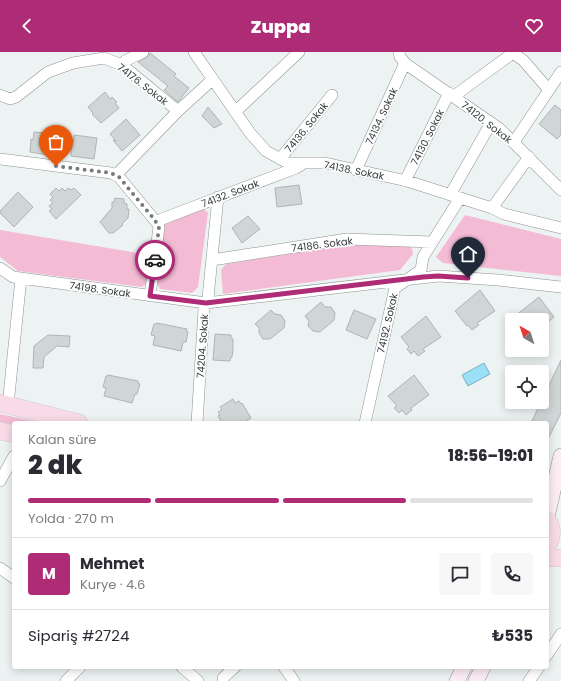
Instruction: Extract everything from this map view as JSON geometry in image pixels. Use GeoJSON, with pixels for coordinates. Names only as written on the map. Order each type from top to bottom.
{"type":"FeatureCollection","features":[{"type":"Feature","properties":{"kind":"main road"},"geometry":{"type":"LineString","coordinates":[[4,404],[71,421]]}},
{"type":"Feature","properties":{"kind":"main road"},"geometry":{"type":"LineString","coordinates":[[0,431],[12,434]]}},
{"type":"Feature","properties":{"kind":"main road"},"geometry":{"type":"LineString","coordinates":[[549,472],[560,458]]}},
{"type":"Feature","properties":{"kind":"main road"},"geometry":{"type":"LineString","coordinates":[[549,509],[560,458]]}},
{"type":"Feature","properties":{"kind":"main road"},"geometry":{"type":"LineString","coordinates":[[549,519],[561,525]]}},
{"type":"Feature","properties":{"kind":"main road"},"geometry":{"type":"LineString","coordinates":[[549,522],[552,532],[549,542]]}},
{"type":"Feature","properties":{"kind":"main road"},"geometry":{"type":"LineString","coordinates":[[549,555],[553,558],[561,558]]}},
{"type":"Feature","properties":{"kind":"main road"},"geometry":{"type":"LineString","coordinates":[[457,681],[463,669]]}},
{"type":"Feature","properties":{"kind":"street"},"geometry":{"type":"LineString","coordinates":[[122,65],[125,61],[143,52]]}},
{"type":"Feature","properties":{"kind":"street","name":"74138. Sokak"},"geometry":{"type":"LineString","coordinates":[[194,52],[250,133],[266,151],[288,164],[325,163],[405,181],[492,208],[504,214],[561,228]]}},
{"type":"Feature","properties":{"kind":"street"},"geometry":{"type":"LineString","coordinates":[[235,112],[299,52]]}},
{"type":"Feature","properties":{"kind":"street"},"geometry":{"type":"LineString","coordinates":[[399,52],[400,57],[405,63]]}},
{"type":"Feature","properties":{"kind":"street"},"geometry":{"type":"LineString","coordinates":[[451,95],[516,54],[549,90]]}},
{"type":"Feature","properties":{"kind":"street","name":"74176. Sokak"},"geometry":{"type":"LineString","coordinates":[[0,95],[10,99],[16,97],[48,72],[73,63],[104,58],[122,65],[178,111]]}},
{"type":"Feature","properties":{"kind":"street","name":"74120. Sokak"},"geometry":{"type":"LineString","coordinates":[[405,63],[491,122],[514,142],[561,190]]}},
{"type":"Feature","properties":{"kind":"street","name":"74134. Sokak"},"geometry":{"type":"LineString","coordinates":[[356,170],[405,63]]}},
{"type":"Feature","properties":{"kind":"street"},"geometry":{"type":"LineString","coordinates":[[514,142],[561,72]]}},
{"type":"Feature","properties":{"kind":"street"},"geometry":{"type":"LineString","coordinates":[[116,175],[178,111],[213,79]]}},
{"type":"Feature","properties":{"kind":"street","name":"74136. Sokak"},"geometry":{"type":"LineString","coordinates":[[280,159],[332,95]]}},
{"type":"Feature","properties":{"kind":"street","name":"74130. Sokak"},"geometry":{"type":"LineString","coordinates":[[405,181],[451,95]]}},
{"type":"Feature","properties":{"kind":"street","name":"74192. Sokak"},"geometry":{"type":"LineString","coordinates":[[365,421],[395,288],[421,270],[424,257],[491,122]]}},
{"type":"Feature","properties":{"kind":"street"},"geometry":{"type":"LineString","coordinates":[[492,208],[529,157]]}},
{"type":"Feature","properties":{"kind":"street"},"geometry":{"type":"LineString","coordinates":[[0,159],[116,175],[159,227],[150,296]]}},
{"type":"Feature","properties":{"kind":"street","name":"74132. Sokak"},"geometry":{"type":"LineString","coordinates":[[157,223],[162,218],[296,168],[304,163]]}},
{"type":"Feature","properties":{"kind":"street","name":"74204. Sokak"},"geometry":{"type":"LineString","coordinates":[[197,421],[204,308],[208,298],[218,197]]}},
{"type":"Feature","properties":{"kind":"street","name":"74186. Sokak"},"geometry":{"type":"LineString","coordinates":[[212,260],[347,239],[432,242]]}},
{"type":"Feature","properties":{"kind":"street","name":"74198. Sokak"},"geometry":{"type":"LineString","coordinates":[[0,268],[13,277],[206,303],[438,276],[498,280],[561,288]]}},
{"type":"Feature","properties":{"kind":"street"},"geometry":{"type":"LineString","coordinates":[[4,404],[21,278]]}},
{"type":"Feature","properties":{"kind":"street"},"geometry":{"type":"LineString","coordinates":[[0,481],[12,460]]}},
{"type":"Feature","properties":{"kind":"street"},"geometry":{"type":"LineString","coordinates":[[0,568],[12,577]]}},
{"type":"Feature","properties":{"kind":"street"},"geometry":{"type":"LineString","coordinates":[[549,652],[561,634]]}},
{"type":"Feature","properties":{"kind":"street"},"geometry":{"type":"LineString","coordinates":[[66,681],[78,669]]}},
{"type":"Feature","properties":{"kind":"street"},"geometry":{"type":"LineString","coordinates":[[184,669],[198,681]]}},
{"type":"Feature","properties":{"kind":"street"},"geometry":{"type":"LineString","coordinates":[[223,678],[232,669]]}},
{"type":"Feature","properties":{"kind":"street"},"geometry":{"type":"LineString","coordinates":[[285,669],[294,681]]}},
{"type":"Feature","properties":{"kind":"street"},"geometry":{"type":"LineString","coordinates":[[529,681],[538,669]]}},
{"type":"Feature","properties":{"kind":"shaded area"},"geometry":{"type":"Polygon","coordinates":[[[204,209],[208,213],[198,287],[192,293],[160,289],[157,282],[165,225],[168,222],[204,209]]]}},
{"type":"Feature","properties":{"kind":"shaded area"},"geometry":{"type":"Polygon","coordinates":[[[465,215],[561,239],[561,276],[443,263],[436,257],[465,215]]]}},
{"type":"Feature","properties":{"kind":"shaded area"},"geometry":{"type":"Polygon","coordinates":[[[0,230],[150,255],[146,284],[142,287],[18,271],[0,257],[0,230]]]}},
{"type":"Feature","properties":{"kind":"shaded area"},"geometry":{"type":"Polygon","coordinates":[[[347,245],[410,246],[413,254],[400,270],[223,294],[221,270],[226,264],[347,245]]]}},
{"type":"Feature","properties":{"kind":"shaded area"},"geometry":{"type":"Polygon","coordinates":[[[0,414],[32,421],[12,421],[12,425],[0,422],[0,414]]]}},
{"type":"Feature","properties":{"kind":"water"},"geometry":{"type":"Polygon","coordinates":[[[484,363],[490,374],[468,386],[462,375],[484,363]]]}},
{"type":"Feature","properties":{"kind":"building"},"geometry":{"type":"Polygon","coordinates":[[[150,53],[176,74],[174,76],[189,88],[178,102],[164,90],[168,86],[138,62],[146,58],[150,53]]]}},
{"type":"Feature","properties":{"kind":"building"},"geometry":{"type":"Polygon","coordinates":[[[105,92],[110,99],[112,97],[117,102],[115,103],[119,108],[101,123],[92,114],[93,113],[88,107],[105,92]]]}},
{"type":"Feature","properties":{"kind":"building"},"geometry":{"type":"Polygon","coordinates":[[[555,105],[561,110],[561,135],[557,139],[539,124],[555,105]]]}},
{"type":"Feature","properties":{"kind":"building"},"geometry":{"type":"Polygon","coordinates":[[[208,107],[222,124],[214,128],[202,116],[208,107]]]}},
{"type":"Feature","properties":{"kind":"building"},"geometry":{"type":"Polygon","coordinates":[[[126,119],[140,135],[122,151],[110,134],[126,119]]]}},
{"type":"Feature","properties":{"kind":"building"},"geometry":{"type":"Polygon","coordinates":[[[34,132],[57,134],[56,143],[58,143],[54,156],[30,152],[31,139],[33,140],[34,132]]]}},
{"type":"Feature","properties":{"kind":"building"},"geometry":{"type":"Polygon","coordinates":[[[74,135],[97,138],[94,159],[71,156],[71,143],[73,143],[74,135]]]}},
{"type":"Feature","properties":{"kind":"building"},"geometry":{"type":"Polygon","coordinates":[[[299,185],[302,204],[277,207],[275,188],[299,185]]]}},
{"type":"Feature","properties":{"kind":"building"},"geometry":{"type":"Polygon","coordinates":[[[56,188],[59,191],[62,188],[65,191],[68,188],[71,190],[74,188],[81,195],[56,219],[49,211],[52,209],[49,206],[53,203],[50,200],[53,197],[50,194],[56,188]]]}},
{"type":"Feature","properties":{"kind":"building"},"geometry":{"type":"Polygon","coordinates":[[[18,192],[33,207],[14,227],[0,213],[0,211],[18,192]]]}},
{"type":"Feature","properties":{"kind":"building"},"geometry":{"type":"Polygon","coordinates":[[[115,198],[124,199],[124,203],[127,204],[127,209],[129,209],[128,218],[122,224],[123,225],[113,233],[109,233],[100,222],[112,208],[112,202],[114,202],[115,198]]]}},
{"type":"Feature","properties":{"kind":"building"},"geometry":{"type":"Polygon","coordinates":[[[248,216],[260,229],[242,243],[232,228],[248,216]]]}},
{"type":"Feature","properties":{"kind":"building"},"geometry":{"type":"Polygon","coordinates":[[[480,290],[495,311],[477,323],[479,325],[472,330],[455,311],[480,290]]]}},
{"type":"Feature","properties":{"kind":"building"},"geometry":{"type":"Polygon","coordinates":[[[539,297],[554,317],[549,321],[549,313],[519,313],[539,297]]]}},
{"type":"Feature","properties":{"kind":"building"},"geometry":{"type":"Polygon","coordinates":[[[321,302],[325,307],[331,307],[335,313],[334,320],[320,332],[313,331],[308,326],[309,321],[305,316],[321,302]]]}},
{"type":"Feature","properties":{"kind":"building"},"geometry":{"type":"Polygon","coordinates":[[[271,310],[275,314],[281,315],[285,321],[284,328],[270,339],[263,339],[259,333],[259,328],[255,324],[271,310]]]}},
{"type":"Feature","properties":{"kind":"building"},"geometry":{"type":"Polygon","coordinates":[[[354,310],[376,319],[367,339],[346,330],[354,310]]]}},
{"type":"Feature","properties":{"kind":"building"},"geometry":{"type":"Polygon","coordinates":[[[426,316],[441,337],[423,349],[425,351],[418,356],[414,351],[411,354],[407,349],[409,347],[401,337],[426,316]]]}},
{"type":"Feature","properties":{"kind":"building"},"geometry":{"type":"Polygon","coordinates":[[[157,323],[187,329],[186,331],[188,332],[186,342],[183,342],[181,351],[153,345],[155,336],[151,335],[154,324],[157,323]]]}},
{"type":"Feature","properties":{"kind":"building"},"geometry":{"type":"Polygon","coordinates":[[[215,334],[231,335],[231,338],[233,339],[233,350],[230,361],[213,360],[215,334]]]}},
{"type":"Feature","properties":{"kind":"building"},"geometry":{"type":"Polygon","coordinates":[[[48,335],[70,336],[69,347],[57,346],[44,357],[43,368],[33,368],[34,346],[48,335]]]}},
{"type":"Feature","properties":{"kind":"building"},"geometry":{"type":"Polygon","coordinates":[[[561,360],[561,413],[549,437],[549,421],[532,421],[538,409],[549,409],[549,385],[561,360]]]}},
{"type":"Feature","properties":{"kind":"building"},"geometry":{"type":"Polygon","coordinates":[[[108,375],[138,381],[140,384],[132,403],[104,396],[106,388],[103,387],[106,376],[108,375]]]}},
{"type":"Feature","properties":{"kind":"building"},"geometry":{"type":"Polygon","coordinates":[[[414,375],[429,395],[411,408],[412,410],[406,415],[402,410],[399,413],[394,408],[397,406],[388,396],[414,375]]]}},
{"type":"Feature","properties":{"kind":"building"},"geometry":{"type":"Polygon","coordinates":[[[233,399],[235,403],[239,401],[241,404],[242,403],[251,418],[246,421],[221,421],[218,416],[220,415],[218,412],[222,410],[220,407],[233,399]]]}},
{"type":"Feature","properties":{"kind":"way so far"},"geometry":{"type":"LineString","coordinates":[[56,166],[111,173],[119,177],[159,227],[155,260]]}},
{"type":"Feature","properties":{"kind":"route"},"geometry":{"type":"LineString","coordinates":[[155,260],[150,296],[199,303],[423,277],[438,276],[468,278]]}}]}
